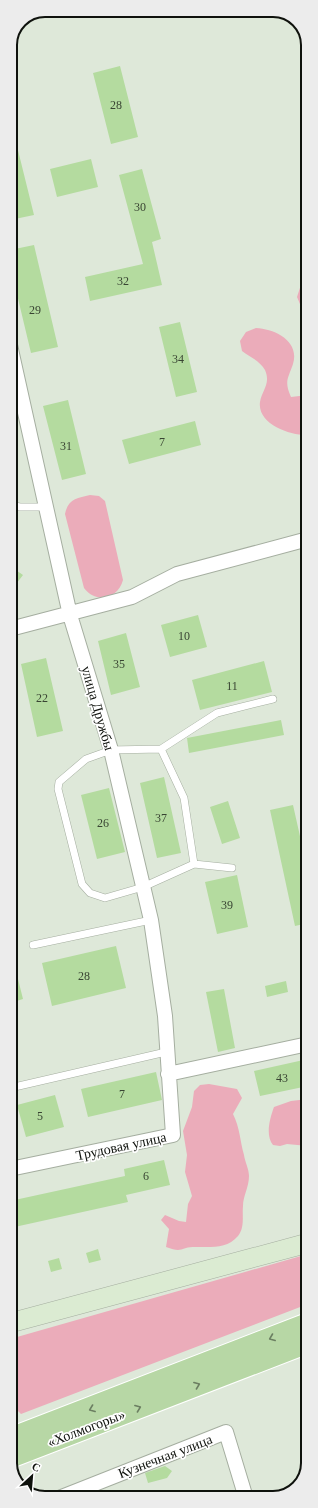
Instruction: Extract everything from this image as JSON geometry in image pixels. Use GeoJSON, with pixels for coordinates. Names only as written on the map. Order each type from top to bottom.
{"type":"FeatureCollection","features":[{"type":"Feature","properties":{"kind":"main road"},"geometry":{"type":"LineString","coordinates":[[158,1392],[301,1327]]}},
{"type":"Feature","properties":{"kind":"main road"},"geometry":{"type":"LineString","coordinates":[[158,1392],[301,1344]]}},
{"type":"Feature","properties":{"kind":"main road","name":"«Холмогоры»"},"geometry":{"type":"LineString","coordinates":[[17,1438],[158,1392]]}},
{"type":"Feature","properties":{"kind":"main road","name":"«Холмогоры»"},"geometry":{"type":"LineString","coordinates":[[17,1454],[158,1392]]}},
{"type":"Feature","properties":{"kind":"street","name":"улица Дружбы"},"geometry":{"type":"LineString","coordinates":[[17,404],[45,507],[70,615],[111,750],[151,920],[165,1016],[168,1074]]}},
{"type":"Feature","properties":{"kind":"street"},"geometry":{"type":"LineString","coordinates":[[17,627],[70,615],[132,597],[178,574],[301,541]]}},
{"type":"Feature","properties":{"kind":"street"},"geometry":{"type":"LineString","coordinates":[[168,1074],[301,1046]]}},
{"type":"Feature","properties":{"kind":"street","name":"Трудовая улица"},"geometry":{"type":"LineString","coordinates":[[17,1168],[173,1135],[168,1074]]}},
{"type":"Feature","properties":{"kind":"street"},"geometry":{"type":"LineString","coordinates":[[17,1321],[301,1245]]}},
{"type":"Feature","properties":{"kind":"street","name":"Кузнечная улица"},"geometry":{"type":"LineString","coordinates":[[77,1491],[226,1432],[244,1491]]}},
{"type":"Feature","properties":{"kind":"lane"},"geometry":{"type":"LineString","coordinates":[[17,506],[45,507]]}},
{"type":"Feature","properties":{"kind":"lane"},"geometry":{"type":"LineString","coordinates":[[232,868],[194,864],[143,887],[105,898],[90,893],[82,884],[58,789],[59,782],[86,759],[111,750],[161,749],[217,713],[273,699]]}},
{"type":"Feature","properties":{"kind":"lane"},"geometry":{"type":"LineString","coordinates":[[161,749],[184,798],[194,864]]}},
{"type":"Feature","properties":{"kind":"lane"},"geometry":{"type":"LineString","coordinates":[[33,945],[151,920]]}},
{"type":"Feature","properties":{"kind":"lane"},"geometry":{"type":"LineString","coordinates":[[17,1086],[166,1052]]}},
{"type":"Feature","properties":{"kind":"shaded area"},"geometry":{"type":"Polygon","coordinates":[[[301,285],[301,306],[297,297],[301,285]]]}},
{"type":"Feature","properties":{"kind":"shaded area"},"geometry":{"type":"Polygon","coordinates":[[[256,328],[271,331],[284,338],[293,349],[293,364],[287,383],[291,397],[301,396],[301,435],[276,427],[264,417],[260,402],[267,383],[267,375],[265,370],[255,359],[242,351],[240,341],[246,332],[256,328]]]}},
{"type":"Feature","properties":{"kind":"shaded area"},"geometry":{"type":"Polygon","coordinates":[[[90,495],[99,496],[105,501],[123,580],[116,592],[112,595],[100,598],[89,593],[84,588],[65,514],[68,505],[71,502],[77,498],[90,495]]]}},
{"type":"Feature","properties":{"kind":"shaded area"},"geometry":{"type":"Polygon","coordinates":[[[209,1084],[237,1089],[242,1098],[233,1114],[239,1129],[249,1173],[249,1180],[243,1202],[242,1229],[234,1240],[224,1245],[213,1247],[190,1247],[176,1250],[166,1247],[169,1229],[161,1220],[165,1215],[179,1221],[186,1222],[188,1204],[192,1196],[185,1172],[187,1155],[183,1131],[192,1107],[194,1091],[200,1085],[209,1084]]]}},
{"type":"Feature","properties":{"kind":"shaded area"},"geometry":{"type":"Polygon","coordinates":[[[301,1100],[301,1145],[273,1145],[269,1136],[269,1131],[274,1107],[291,1101],[301,1100]]]}},
{"type":"Feature","properties":{"kind":"shaded area"},"geometry":{"type":"Polygon","coordinates":[[[301,1256],[301,1307],[21,1414],[17,1410],[17,1337],[301,1256]]]}},
{"type":"Feature","properties":{"kind":"building"},"geometry":{"type":"Polygon","coordinates":[[[120,66],[138,137],[111,144],[93,73],[120,66]]]}},
{"type":"Feature","properties":{"kind":"building"},"geometry":{"type":"Polygon","coordinates":[[[17,146],[34,215],[17,219],[17,146]]]}},
{"type":"Feature","properties":{"kind":"building"},"geometry":{"type":"Polygon","coordinates":[[[91,159],[98,187],[57,197],[50,169],[91,159]]]}},
{"type":"Feature","properties":{"kind":"building"},"geometry":{"type":"Polygon","coordinates":[[[142,169],[161,239],[152,242],[162,285],[90,301],[85,277],[143,264],[119,175],[142,169]]]}},
{"type":"Feature","properties":{"kind":"building"},"geometry":{"type":"Polygon","coordinates":[[[34,245],[58,347],[31,353],[17,294],[17,249],[34,245]]]}},
{"type":"Feature","properties":{"kind":"building"},"geometry":{"type":"Polygon","coordinates":[[[180,322],[197,392],[176,397],[159,327],[180,322]]]}},
{"type":"Feature","properties":{"kind":"building"},"geometry":{"type":"Polygon","coordinates":[[[68,400],[86,474],[62,480],[43,406],[68,400]]]}},
{"type":"Feature","properties":{"kind":"building"},"geometry":{"type":"Polygon","coordinates":[[[195,421],[201,445],[129,464],[122,440],[195,421]]]}},
{"type":"Feature","properties":{"kind":"building"},"geometry":{"type":"Polygon","coordinates":[[[17,571],[23,575],[17,583],[17,571]]]}},
{"type":"Feature","properties":{"kind":"building"},"geometry":{"type":"Polygon","coordinates":[[[198,615],[207,647],[170,657],[161,625],[198,615]]]}},
{"type":"Feature","properties":{"kind":"building"},"geometry":{"type":"Polygon","coordinates":[[[126,633],[140,687],[111,695],[98,641],[126,633]]]}},
{"type":"Feature","properties":{"kind":"building"},"geometry":{"type":"Polygon","coordinates":[[[46,658],[63,731],[37,737],[21,664],[46,658]]]}},
{"type":"Feature","properties":{"kind":"building"},"geometry":{"type":"Polygon","coordinates":[[[264,661],[272,692],[200,710],[192,680],[264,661]]]}},
{"type":"Feature","properties":{"kind":"building"},"geometry":{"type":"Polygon","coordinates":[[[281,720],[284,735],[189,753],[187,738],[281,720]]]}},
{"type":"Feature","properties":{"kind":"building"},"geometry":{"type":"Polygon","coordinates":[[[164,777],[181,853],[157,858],[140,783],[164,777]]]}},
{"type":"Feature","properties":{"kind":"building"},"geometry":{"type":"Polygon","coordinates":[[[109,788],[125,852],[97,859],[81,795],[109,788]]]}},
{"type":"Feature","properties":{"kind":"building"},"geometry":{"type":"Polygon","coordinates":[[[228,801],[240,838],[222,844],[210,807],[228,801]]]}},
{"type":"Feature","properties":{"kind":"building"},"geometry":{"type":"Polygon","coordinates":[[[293,805],[301,841],[301,925],[295,926],[270,810],[293,805]]]}},
{"type":"Feature","properties":{"kind":"building"},"geometry":{"type":"Polygon","coordinates":[[[237,875],[248,927],[217,934],[205,882],[237,875]]]}},
{"type":"Feature","properties":{"kind":"building"},"geometry":{"type":"Polygon","coordinates":[[[116,946],[126,988],[52,1006],[42,963],[116,946]]]}},
{"type":"Feature","properties":{"kind":"building"},"geometry":{"type":"Polygon","coordinates":[[[17,975],[23,999],[17,1001],[17,975]]]}},
{"type":"Feature","properties":{"kind":"building"},"geometry":{"type":"Polygon","coordinates":[[[286,981],[288,992],[267,997],[265,986],[286,981]]]}},
{"type":"Feature","properties":{"kind":"building"},"geometry":{"type":"Polygon","coordinates":[[[224,989],[235,1048],[218,1052],[206,992],[224,989]]]}},
{"type":"Feature","properties":{"kind":"building"},"geometry":{"type":"Polygon","coordinates":[[[301,1061],[301,1087],[260,1096],[254,1071],[301,1061]]]}},
{"type":"Feature","properties":{"kind":"building"},"geometry":{"type":"Polygon","coordinates":[[[156,1072],[162,1100],[88,1117],[81,1089],[156,1072]]]}},
{"type":"Feature","properties":{"kind":"building"},"geometry":{"type":"Polygon","coordinates":[[[55,1095],[64,1127],[26,1137],[17,1105],[55,1095]]]}},
{"type":"Feature","properties":{"kind":"building"},"geometry":{"type":"Polygon","coordinates":[[[164,1160],[170,1185],[126,1195],[128,1202],[17,1226],[17,1199],[125,1176],[124,1169],[164,1160]]]}},
{"type":"Feature","properties":{"kind":"building"},"geometry":{"type":"Polygon","coordinates":[[[98,1249],[101,1260],[89,1263],[86,1253],[98,1249]]]}},
{"type":"Feature","properties":{"kind":"building"},"geometry":{"type":"Polygon","coordinates":[[[59,1258],[62,1269],[51,1272],[48,1261],[59,1258]]]}},
{"type":"Feature","properties":{"kind":"building"},"geometry":{"type":"Polygon","coordinates":[[[165,1466],[172,1471],[167,1478],[148,1483],[145,1473],[165,1466]]]}}]}
